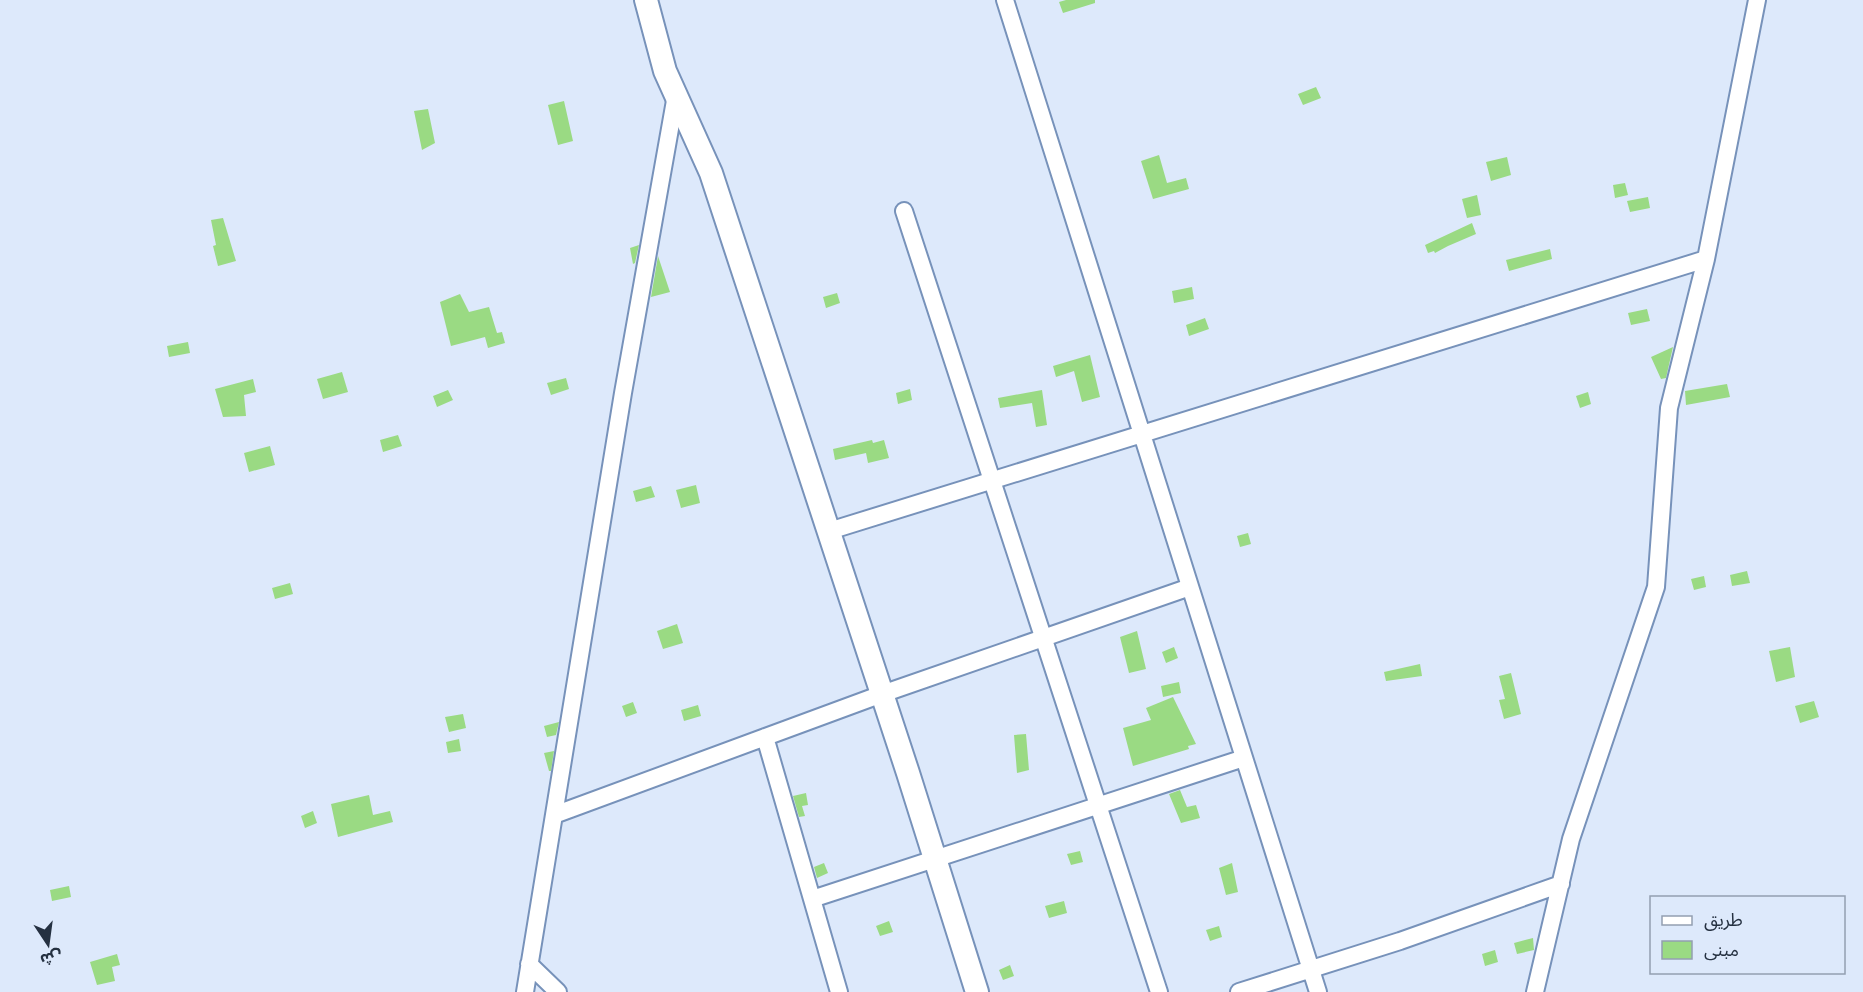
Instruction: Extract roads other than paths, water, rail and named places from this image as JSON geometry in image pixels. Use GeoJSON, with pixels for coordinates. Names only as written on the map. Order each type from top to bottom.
{"type":"FeatureCollection","features":[{"type":"Feature","properties":{"kind":"street"},"geometry":{"type":"LineString","coordinates":[[646,0],[665,71],[711,173],[882,694],[976,992]]}},
{"type":"Feature","properties":{"kind":"street"},"geometry":{"type":"LineString","coordinates":[[1005,0],[1318,992]]}},
{"type":"Feature","properties":{"kind":"street"},"geometry":{"type":"LineString","coordinates":[[1535,992],[1571,839],[1656,587],[1669,408],[1706,259],[1757,0]]}},
{"type":"Feature","properties":{"kind":"street"},"geometry":{"type":"LineString","coordinates":[[525,992],[622,393],[676,95]]}},
{"type":"Feature","properties":{"kind":"street"},"geometry":{"type":"LineString","coordinates":[[904,210],[1159,992]]}},
{"type":"Feature","properties":{"kind":"street"},"geometry":{"type":"LineString","coordinates":[[829,531],[1706,259]]}},
{"type":"Feature","properties":{"kind":"street"},"geometry":{"type":"LineString","coordinates":[[554,815],[882,694],[1190,587]]}},
{"type":"Feature","properties":{"kind":"street"},"geometry":{"type":"LineString","coordinates":[[765,737],[839,992]]}},
{"type":"Feature","properties":{"kind":"street"},"geometry":{"type":"LineString","coordinates":[[812,899],[1244,758]]}},
{"type":"Feature","properties":{"kind":"street"},"geometry":{"type":"LineString","coordinates":[[1239,992],[1400,942],[1561,884]]}},
{"type":"Feature","properties":{"kind":"street"},"geometry":{"type":"LineString","coordinates":[[529,964],[558,992]]}}]}
